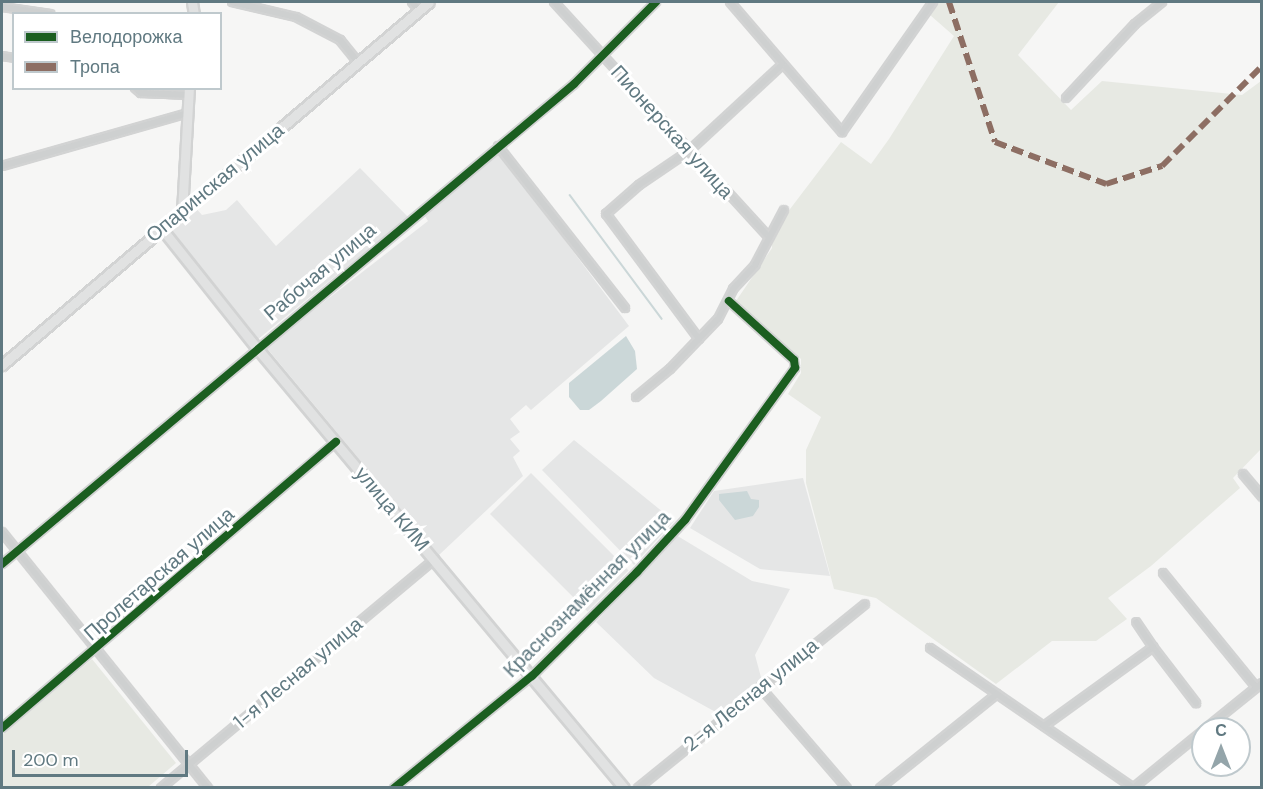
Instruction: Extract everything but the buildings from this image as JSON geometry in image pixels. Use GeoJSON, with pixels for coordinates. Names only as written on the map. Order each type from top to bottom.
{"type":"FeatureCollection","features":[{"type":"Feature","properties":{"kind":"main road","name":"Опаринская улица"},"geometry":{"type":"LineString","coordinates":[[2,365],[429,2]]}},
{"type":"Feature","properties":{"kind":"main road"},"geometry":{"type":"LineString","coordinates":[[182,212],[189,92]]}},
{"type":"Feature","properties":{"kind":"main road","name":"улица КИМ"},"geometry":{"type":"LineString","coordinates":[[162,229],[256,347],[624,788]]}},
{"type":"Feature","properties":{"kind":"street"},"geometry":{"type":"LineString","coordinates":[[232,2],[296,16],[340,40],[358,62]]}},
{"type":"Feature","properties":{"kind":"street"},"geometry":{"type":"LineString","coordinates":[[411,2],[419,10]]}},
{"type":"Feature","properties":{"kind":"street","name":"Пионерская улица"},"geometry":{"type":"LineString","coordinates":[[554,2],[767,235]]}},
{"type":"Feature","properties":{"kind":"street","name":"Рабочая улица"},"geometry":{"type":"LineString","coordinates":[[2,564],[256,347],[574,84],[600,53],[656,2]]}},
{"type":"Feature","properties":{"kind":"street"},"geometry":{"type":"LineString","coordinates":[[730,2],[842,132],[933,2]]}},
{"type":"Feature","properties":{"kind":"street"},"geometry":{"type":"LineString","coordinates":[[1065,98],[1162,2]]}},
{"type":"Feature","properties":{"kind":"street"},"geometry":{"type":"LineString","coordinates":[[2,7],[36,12]]}},
{"type":"Feature","properties":{"kind":"street"},"geometry":{"type":"LineString","coordinates":[[699,339],[606,214],[639,185],[689,151],[782,65]]}},
{"type":"Feature","properties":{"kind":"street"},"geometry":{"type":"LineString","coordinates":[[137,90],[141,93],[189,92]]}},
{"type":"Feature","properties":{"kind":"street"},"geometry":{"type":"LineString","coordinates":[[2,166],[188,113]]}},
{"type":"Feature","properties":{"kind":"street"},"geometry":{"type":"LineString","coordinates":[[498,146],[625,308]]}},
{"type":"Feature","properties":{"kind":"street"},"geometry":{"type":"LineString","coordinates":[[636,397],[699,339],[729,302],[767,244],[767,235],[784,210]]}},
{"type":"Feature","properties":{"kind":"street","name":"Краснознамённая улица"},"geometry":{"type":"LineString","coordinates":[[394,788],[532,676],[685,520],[795,368],[794,360],[729,302]]}},
{"type":"Feature","properties":{"kind":"street","name":"Пролетарская улица"},"geometry":{"type":"LineString","coordinates":[[2,728],[336,442]]}},
{"type":"Feature","properties":{"kind":"street"},"geometry":{"type":"LineString","coordinates":[[1243,474],[1262,497]]}},
{"type":"Feature","properties":{"kind":"street"},"geometry":{"type":"LineString","coordinates":[[2,532],[208,788]]}},
{"type":"Feature","properties":{"kind":"street","name":"1-я Лесная улица"},"geometry":{"type":"LineString","coordinates":[[161,788],[435,559]]}},
{"type":"Feature","properties":{"kind":"street"},"geometry":{"type":"LineString","coordinates":[[1163,573],[1259,685],[1220,717]]}},
{"type":"Feature","properties":{"kind":"street","name":"2-я Лесная улица"},"geometry":{"type":"LineString","coordinates":[[638,788],[865,604]]}},
{"type":"Feature","properties":{"kind":"street"},"geometry":{"type":"LineString","coordinates":[[1136,622],[1196,703]]}},
{"type":"Feature","properties":{"kind":"street"},"geometry":{"type":"LineString","coordinates":[[1044,726],[1153,647]]}},
{"type":"Feature","properties":{"kind":"street"},"geometry":{"type":"LineString","coordinates":[[930,648],[1133,787],[1191,740]]}},
{"type":"Feature","properties":{"kind":"street"},"geometry":{"type":"LineString","coordinates":[[760,687],[847,788]]}},
{"type":"Feature","properties":{"kind":"street"},"geometry":{"type":"LineString","coordinates":[[880,788],[997,694]]}},
{"type":"Feature","properties":{"kind":"shaded area"},"geometry":{"type":"Polygon","coordinates":[[[939,2],[1059,2],[1018,55],[1071,110],[1102,81],[1242,95],[1261,81],[1261,449],[1233,478],[1240,488],[1151,566],[1108,598],[1127,619],[1096,641],[1052,641],[996,684],[876,598],[834,589],[806,483],[806,450],[821,417],[788,394],[801,373],[801,359],[736,301],[772,248],[771,234],[841,142],[871,164],[889,139],[954,36],[930,15],[939,2]]]}},
{"type":"Feature","properties":{"kind":"shaded area"},"geometry":{"type":"Polygon","coordinates":[[[498,151],[629,326],[531,410],[526,405],[510,419],[520,432],[510,439],[520,451],[513,457],[523,476],[439,555],[266,347],[428,221],[423,213],[498,151]]]}},
{"type":"Feature","properties":{"kind":"shaded area"},"geometry":{"type":"Polygon","coordinates":[[[360,168],[408,217],[257,340],[166,229],[194,206],[202,215],[226,210],[237,200],[276,246],[360,168]]]}},
{"type":"Feature","properties":{"kind":"shaded area"},"geometry":{"type":"Polygon","coordinates":[[[626,336],[635,351],[637,369],[589,410],[580,410],[569,397],[569,383],[626,336]]]}},
{"type":"Feature","properties":{"kind":"shaded area"},"geometry":{"type":"Polygon","coordinates":[[[574,440],[674,521],[634,565],[542,470],[574,440]]]}},
{"type":"Feature","properties":{"kind":"shaded area"},"geometry":{"type":"Polygon","coordinates":[[[531,473],[629,571],[588,612],[490,514],[531,473]]]}},
{"type":"Feature","properties":{"kind":"shaded area"},"geometry":{"type":"Polygon","coordinates":[[[803,478],[830,576],[760,569],[690,528],[714,491],[803,478]]]}},
{"type":"Feature","properties":{"kind":"shaded area"},"geometry":{"type":"Polygon","coordinates":[[[747,491],[751,499],[759,500],[759,507],[753,516],[735,520],[719,500],[719,494],[747,491]]]}},
{"type":"Feature","properties":{"kind":"shaded area"},"geometry":{"type":"Polygon","coordinates":[[[676,535],[752,581],[790,589],[755,655],[762,681],[721,715],[654,678],[596,622],[676,535]]]}},
{"type":"Feature","properties":{"kind":"shaded area"},"geometry":{"type":"Polygon","coordinates":[[[92,659],[176,763],[148,787],[2,787],[2,735],[92,659]]]}},
{"type":"Feature","properties":{"kind":"waterway"},"geometry":{"type":"LineString","coordinates":[[570,195],[662,319]]}},
{"type":"Feature","properties":{"kind":"marked path"},"geometry":{"type":"LineString","coordinates":[[949,2],[995,142],[1106,184],[1162,166],[1262,66]]}},
{"type":"Feature","properties":{"kind":"cycle path"},"geometry":{"type":"LineString","coordinates":[[2,564],[574,84],[656,2]]}},
{"type":"Feature","properties":{"kind":"cycle path"},"geometry":{"type":"LineString","coordinates":[[394,788],[532,676],[637,572],[685,520],[795,368],[794,360],[729,301]]}},
{"type":"Feature","properties":{"kind":"cycle path"},"geometry":{"type":"LineString","coordinates":[[2,728],[336,442]]}}]}
